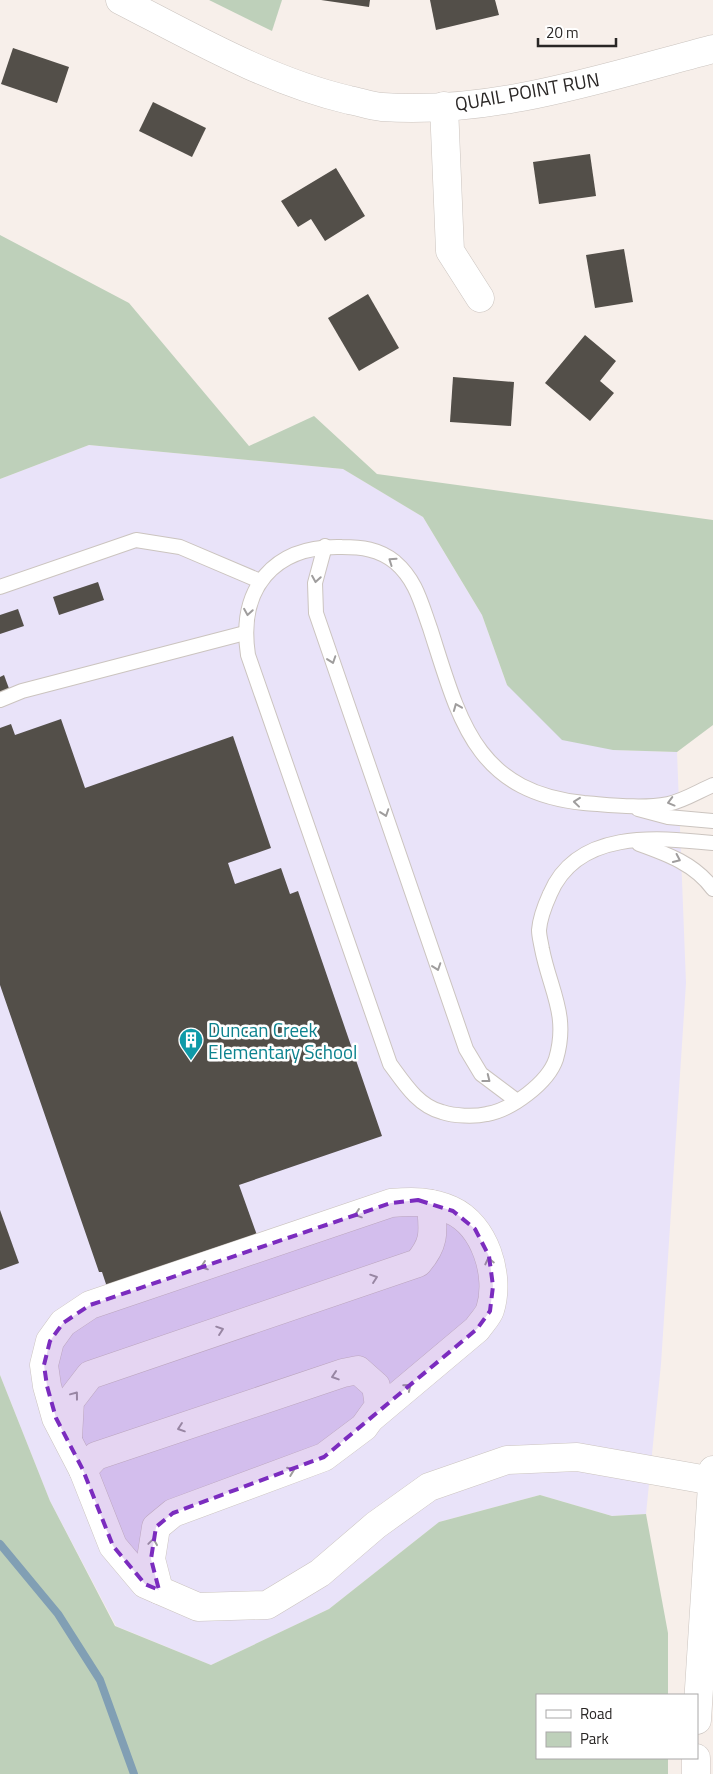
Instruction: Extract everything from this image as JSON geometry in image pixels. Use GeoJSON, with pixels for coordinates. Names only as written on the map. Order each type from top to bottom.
{"type":"FeatureCollection","features":[{"type":"Feature","properties":{"kind":"street","name":"QUAIL POINT RUN"},"geometry":{"type":"LineString","coordinates":[[120,0],[240,61],[320,93],[381,107],[462,106],[561,88],[713,49]]}},
{"type":"Feature","properties":{"kind":"street"},"geometry":{"type":"LineString","coordinates":[[444,106],[450,251],[480,298]]}},
{"type":"Feature","properties":{"kind":"street"},"geometry":{"type":"LineString","coordinates":[[371,1418],[477,1329],[490,1311],[493,1286],[489,1256],[474,1229],[453,1210],[418,1200],[391,1203],[90,1305],[63,1323],[50,1341],[44,1365],[47,1386],[56,1418],[83,1470],[113,1546],[145,1584],[198,1607],[267,1605],[320,1572],[376,1525],[429,1487],[507,1460],[577,1457],[713,1477],[698,1705]]}},
{"type":"Feature","properties":{"kind":"street"},"geometry":{"type":"LineString","coordinates":[[68,1442],[70,1401],[90,1374],[418,1263],[430,1249],[433,1230],[431,1204]]}},
{"type":"Feature","properties":{"kind":"street"},"geometry":{"type":"LineString","coordinates":[[83,1470],[96,1456],[358,1370],[376,1386],[379,1406],[371,1418],[364,1427],[324,1457],[173,1513],[156,1527],[151,1559],[159,1590]]}},
{"type":"Feature","properties":{"kind":"street"},"geometry":{"type":"LineString","coordinates":[[696,1759],[696,1774]]}},
{"type":"Feature","properties":{"kind":"lane"},"geometry":{"type":"LineString","coordinates":[[0,587],[136,540],[180,547],[260,581]]}},
{"type":"Feature","properties":{"kind":"lane"},"geometry":{"type":"LineString","coordinates":[[325,546],[314,584],[316,613],[463,1040],[472,1062],[481,1074],[517,1101]]}},
{"type":"Feature","properties":{"kind":"lane"},"geometry":{"type":"LineString","coordinates":[[713,785],[668,804],[625,806],[563,801],[539,794],[516,783],[490,761],[475,745],[456,708],[416,586],[394,562],[367,547],[325,546],[297,553],[271,568],[260,581],[250,602],[245,633],[248,656],[390,1064],[413,1095],[440,1112],[487,1114],[517,1101],[538,1086],[555,1060],[562,1025],[558,1001],[546,968],[539,930],[544,908],[554,884],[568,864],[586,851],[610,844],[670,838],[713,843]]}},
{"type":"Feature","properties":{"kind":"lane"},"geometry":{"type":"LineString","coordinates":[[0,700],[22,691],[245,633]]}},
{"type":"Feature","properties":{"kind":"lane"},"geometry":{"type":"LineString","coordinates":[[625,806],[668,817],[713,822]]}},
{"type":"Feature","properties":{"kind":"lane"},"geometry":{"type":"LineString","coordinates":[[633,842],[688,864],[713,889]]}},
{"type":"Feature","properties":{"kind":"highlighted area"},"geometry":{"type":"Polygon","coordinates":[[[418,1200],[453,1211],[475,1229],[489,1256],[493,1286],[490,1311],[477,1329],[324,1457],[173,1513],[156,1527],[151,1559],[159,1590],[145,1584],[113,1546],[83,1470],[56,1418],[47,1386],[44,1365],[50,1341],[63,1323],[90,1305],[391,1203],[418,1200]]]}},
{"type":"Feature","properties":{"kind":"shaded area"},"geometry":{"type":"Polygon","coordinates":[[[89,445],[343,469],[423,517],[482,615],[507,685],[613,750],[677,752],[686,983],[661,1364],[646,1514],[612,1516],[540,1495],[439,1522],[329,1609],[211,1665],[116,1626],[50,1501],[0,1375],[0,479],[89,445]]]}},
{"type":"Feature","properties":{"kind":"green space"},"geometry":{"type":"Polygon","coordinates":[[[209,0],[282,0],[272,31],[209,0]]]}},
{"type":"Feature","properties":{"kind":"green space"},"geometry":{"type":"Polygon","coordinates":[[[0,235],[129,303],[249,446],[314,416],[377,474],[713,520],[713,725],[677,752],[613,750],[562,740],[507,685],[482,615],[423,517],[343,469],[89,445],[0,479],[0,235]]]}},
{"type":"Feature","properties":{"kind":"green space"},"geometry":{"type":"Polygon","coordinates":[[[0,1375],[50,1501],[115,1626],[211,1665],[329,1609],[439,1522],[540,1495],[612,1516],[646,1514],[668,1633],[668,1694],[536,1694],[536,1759],[668,1759],[668,1774],[0,1774],[0,1375]]]}},
{"type":"Feature","properties":{"kind":"building"},"geometry":{"type":"Polygon","coordinates":[[[321,0],[370,0],[369,7],[321,0]]]}},
{"type":"Feature","properties":{"kind":"building"},"geometry":{"type":"Polygon","coordinates":[[[430,0],[495,0],[499,15],[436,30],[430,0]]]}},
{"type":"Feature","properties":{"kind":"building"},"geometry":{"type":"Polygon","coordinates":[[[13,48],[69,67],[57,103],[1,84],[13,48]]]}},
{"type":"Feature","properties":{"kind":"building"},"geometry":{"type":"Polygon","coordinates":[[[153,102],[206,128],[192,157],[139,131],[153,102]]]}},
{"type":"Feature","properties":{"kind":"building"},"geometry":{"type":"Polygon","coordinates":[[[590,154],[596,196],[539,204],[533,162],[590,154]]]}},
{"type":"Feature","properties":{"kind":"building"},"geometry":{"type":"Polygon","coordinates":[[[336,168],[365,216],[325,241],[311,219],[298,227],[281,201],[336,168]]]}},
{"type":"Feature","properties":{"kind":"building"},"geometry":{"type":"Polygon","coordinates":[[[624,249],[633,302],[595,308],[586,255],[624,249]]]}},
{"type":"Feature","properties":{"kind":"building"},"geometry":{"type":"Polygon","coordinates":[[[368,294],[399,348],[359,371],[328,318],[368,294]]]}},
{"type":"Feature","properties":{"kind":"building"},"geometry":{"type":"Polygon","coordinates":[[[585,335],[616,361],[600,381],[614,393],[590,421],[545,383],[585,335]]]}},
{"type":"Feature","properties":{"kind":"building"},"geometry":{"type":"Polygon","coordinates":[[[453,377],[514,382],[511,426],[450,422],[453,377]]]}},
{"type":"Feature","properties":{"kind":"building"},"geometry":{"type":"Polygon","coordinates":[[[98,582],[104,600],[59,615],[53,597],[98,582]]]}},
{"type":"Feature","properties":{"kind":"building"},"geometry":{"type":"Polygon","coordinates":[[[18,609],[24,626],[0,634],[0,615],[18,609]]]}},
{"type":"Feature","properties":{"kind":"building"},"geometry":{"type":"Polygon","coordinates":[[[4,675],[11,694],[0,698],[0,677],[4,675]]]}},
{"type":"Feature","properties":{"kind":"building","name":"Duncan Creek Elementary School"},"geometry":{"type":"Polygon","coordinates":[[[61,719],[85,788],[233,736],[271,848],[228,863],[235,884],[281,868],[290,894],[298,891],[382,1136],[239,1185],[258,1238],[108,1290],[102,1272],[99,1272],[0,985],[0,728],[11,724],[15,735],[61,719]]]}},
{"type":"Feature","properties":{"kind":"building"},"geometry":{"type":"Polygon","coordinates":[[[0,1210],[19,1263],[0,1270],[0,1210]]]}},
{"type":"Feature","properties":{"kind":"waterway"},"geometry":{"type":"LineString","coordinates":[[0,1544],[58,1614],[100,1680],[134,1774]]}},
{"type":"Feature","properties":{"kind":"place","name":"Duncan Creek Elementary School"},"geometry":{"type":"Point","coordinates":[191,1061]}}]}
